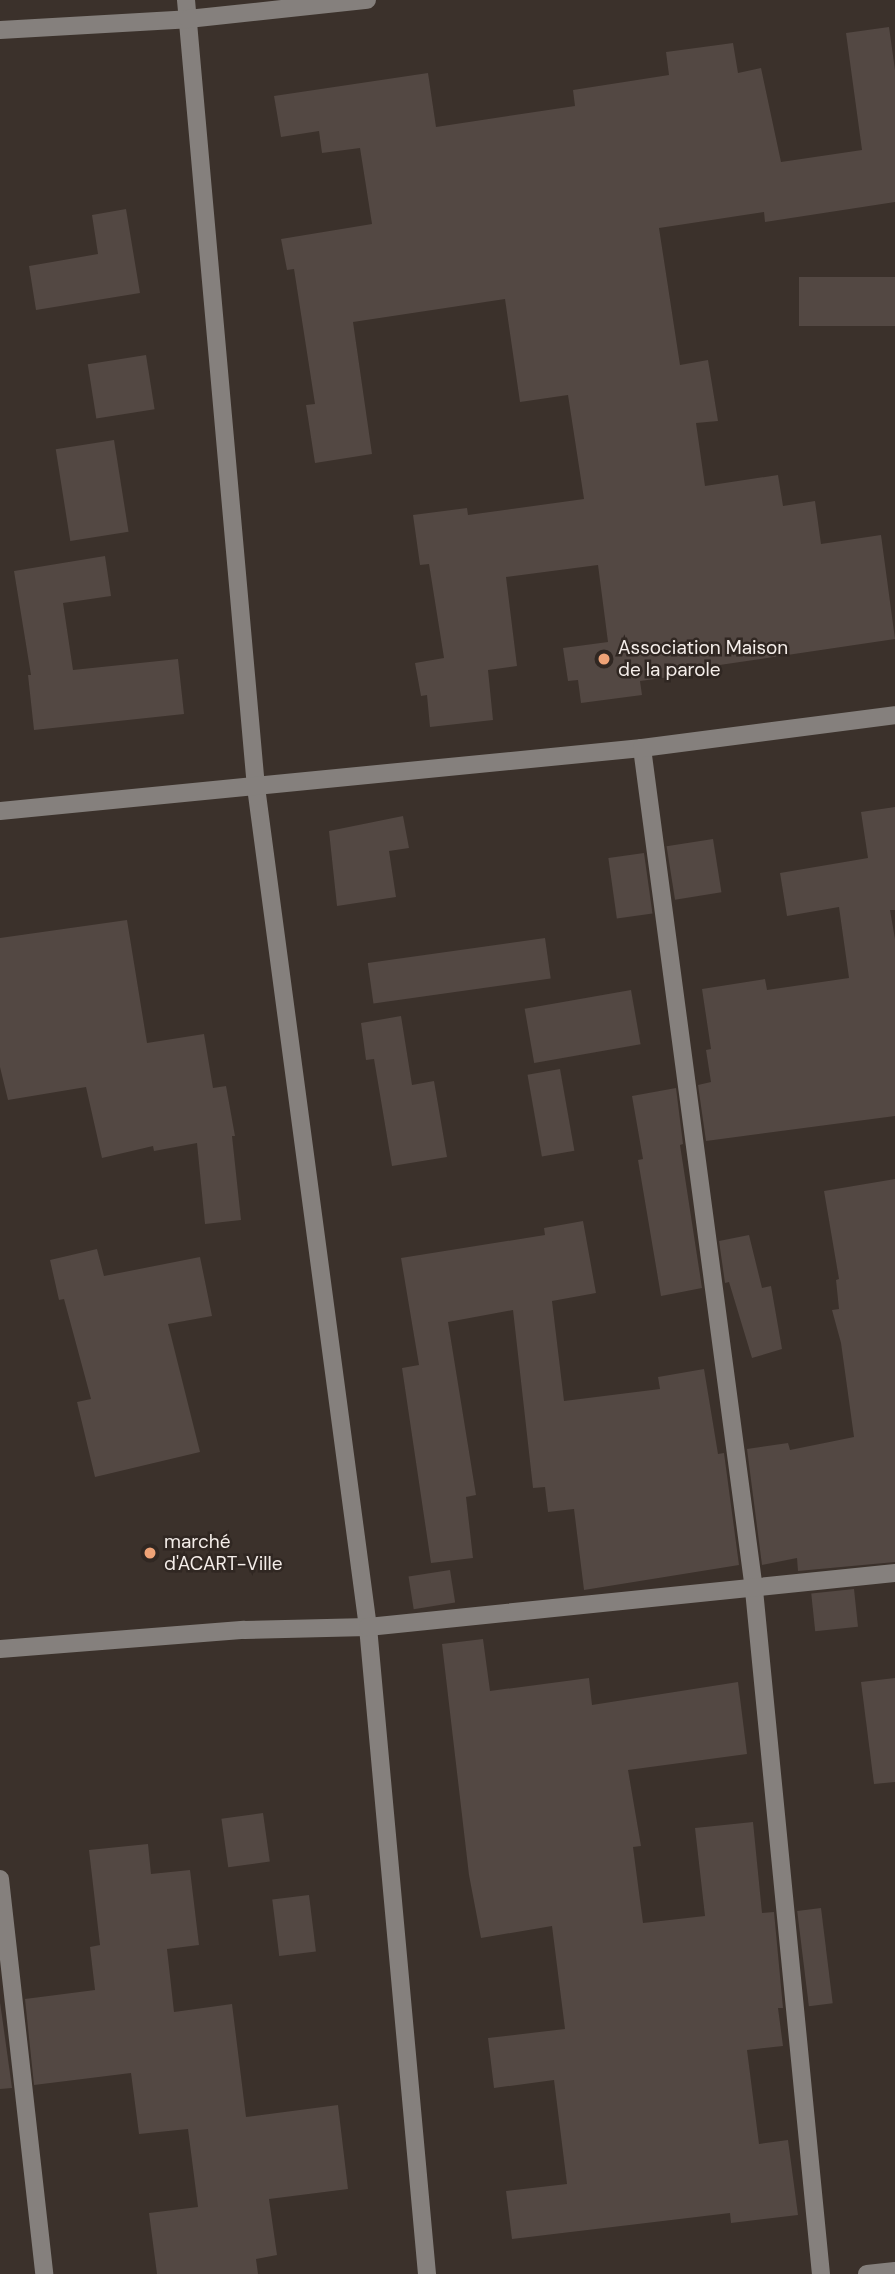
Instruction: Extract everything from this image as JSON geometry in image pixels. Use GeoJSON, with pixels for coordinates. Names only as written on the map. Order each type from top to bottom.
{"type":"FeatureCollection","features":[{"type":"Feature","properties":{"kind":"street"},"geometry":{"type":"LineString","coordinates":[[186,0],[256,787],[368,1626],[427,2274]]}},
{"type":"Feature","properties":{"kind":"street"},"geometry":{"type":"LineString","coordinates":[[0,30],[188,19],[367,0]]}},
{"type":"Feature","properties":{"kind":"street"},"geometry":{"type":"LineString","coordinates":[[0,811],[642,748],[895,715]]}},
{"type":"Feature","properties":{"kind":"street"},"geometry":{"type":"LineString","coordinates":[[642,748],[754,1590],[821,2274]]}},
{"type":"Feature","properties":{"kind":"street"},"geometry":{"type":"LineString","coordinates":[[0,1649],[244,1630],[368,1626],[754,1590],[895,1573]]}},
{"type":"Feature","properties":{"kind":"street"},"geometry":{"type":"LineString","coordinates":[[0,1879],[44,2274]]}},
{"type":"Feature","properties":{"kind":"street"},"geometry":{"type":"LineString","coordinates":[[867,2274],[895,2271]]}},
{"type":"Feature","properties":{"kind":"building"},"geometry":{"type":"Polygon","coordinates":[[[889,27],[895,70],[895,202],[765,222],[764,212],[659,228],[680,365],[708,360],[718,421],[696,423],[705,486],[778,475],[783,506],[815,501],[821,544],[881,535],[895,639],[699,668],[699,673],[640,681],[642,695],[581,703],[578,680],[568,681],[563,648],[608,642],[598,565],[506,577],[517,666],[488,670],[493,720],[430,727],[427,695],[421,696],[415,663],[444,658],[429,564],[420,565],[413,515],[467,508],[468,515],[584,499],[568,395],[520,402],[505,299],[353,322],[372,454],[315,463],[306,405],[315,404],[294,269],[287,270],[281,239],[372,224],[360,148],[322,153],[319,131],[281,137],[274,96],[428,73],[436,127],[575,106],[573,90],[669,75],[666,52],[733,43],[738,73],[761,68],[781,162],[862,150],[846,33],[889,27]]]}},
{"type":"Feature","properties":{"kind":"building"},"geometry":{"type":"Polygon","coordinates":[[[126,209],[140,293],[36,310],[29,266],[98,254],[92,215],[126,209]]]}},
{"type":"Feature","properties":{"kind":"building"},"geometry":{"type":"Polygon","coordinates":[[[799,277],[895,277],[895,326],[799,326],[799,277]]]}},
{"type":"Feature","properties":{"kind":"building"},"geometry":{"type":"Polygon","coordinates":[[[146,355],[155,409],[96,419],[88,364],[146,355]]]}},
{"type":"Feature","properties":{"kind":"building"},"geometry":{"type":"Polygon","coordinates":[[[114,440],[129,532],[70,541],[56,449],[114,440]]]}},
{"type":"Feature","properties":{"kind":"building"},"geometry":{"type":"Polygon","coordinates":[[[105,556],[111,596],[63,603],[73,670],[178,659],[184,714],[34,730],[28,675],[31,675],[14,571],[105,556]]]}},
{"type":"Feature","properties":{"kind":"building"},"geometry":{"type":"Polygon","coordinates":[[[895,807],[895,910],[890,910],[895,939],[895,1116],[706,1141],[698,1085],[711,1082],[706,1050],[711,1049],[702,989],[765,979],[767,990],[849,978],[839,907],[787,916],[780,873],[868,858],[861,812],[895,807]]]}},
{"type":"Feature","properties":{"kind":"building"},"geometry":{"type":"Polygon","coordinates":[[[403,816],[409,848],[389,851],[396,897],[337,906],[329,831],[403,816]]]}},
{"type":"Feature","properties":{"kind":"building"},"geometry":{"type":"Polygon","coordinates":[[[713,839],[721,892],[675,900],[667,846],[713,839]]]}},
{"type":"Feature","properties":{"kind":"building"},"geometry":{"type":"Polygon","coordinates":[[[644,853],[652,913],[617,918],[608,858],[644,853]]]}},
{"type":"Feature","properties":{"kind":"building"},"geometry":{"type":"Polygon","coordinates":[[[127,920],[147,1043],[204,1034],[213,1088],[226,1086],[235,1136],[232,1136],[241,1220],[205,1224],[197,1143],[154,1151],[153,1146],[102,1158],[86,1087],[8,1100],[0,1067],[0,938],[127,920]]]}},
{"type":"Feature","properties":{"kind":"building"},"geometry":{"type":"Polygon","coordinates":[[[545,938],[551,979],[373,1004],[368,963],[545,938]]]}},
{"type":"Feature","properties":{"kind":"building"},"geometry":{"type":"Polygon","coordinates":[[[631,990],[641,1044],[534,1063],[525,1009],[631,990]]]}},
{"type":"Feature","properties":{"kind":"building"},"geometry":{"type":"Polygon","coordinates":[[[401,1016],[412,1085],[434,1081],[447,1157],[392,1166],[374,1059],[366,1060],[361,1023],[401,1016]]]}},
{"type":"Feature","properties":{"kind":"building"},"geometry":{"type":"Polygon","coordinates":[[[560,1069],[574,1151],[542,1156],[528,1075],[560,1069]]]}},
{"type":"Feature","properties":{"kind":"building"},"geometry":{"type":"Polygon","coordinates":[[[676,1088],[683,1144],[680,1145],[702,1288],[661,1296],[638,1160],[643,1159],[632,1096],[676,1088]]]}},
{"type":"Feature","properties":{"kind":"building"},"geometry":{"type":"Polygon","coordinates":[[[895,1179],[895,1562],[798,1571],[797,1558],[762,1565],[747,1449],[788,1443],[790,1450],[854,1437],[841,1343],[832,1310],[839,1309],[836,1280],[839,1279],[824,1191],[895,1179]]]}},
{"type":"Feature","properties":{"kind":"building"},"geometry":{"type":"Polygon","coordinates":[[[583,1221],[596,1293],[552,1301],[564,1401],[660,1389],[658,1377],[704,1369],[718,1454],[724,1453],[739,1565],[584,1590],[574,1509],[548,1512],[545,1487],[533,1488],[513,1310],[448,1322],[476,1495],[466,1497],[473,1558],[431,1563],[402,1368],[419,1365],[401,1258],[545,1235],[544,1228],[583,1221]]]}},
{"type":"Feature","properties":{"kind":"building"},"geometry":{"type":"Polygon","coordinates":[[[749,1235],[762,1288],[771,1286],[782,1349],[752,1358],[729,1282],[725,1283],[719,1241],[749,1235]]]}},
{"type":"Feature","properties":{"kind":"building"},"geometry":{"type":"Polygon","coordinates":[[[97,1249],[104,1276],[200,1257],[212,1316],[168,1324],[200,1452],[95,1477],[77,1402],[91,1399],[64,1299],[59,1300],[50,1260],[97,1249]]]}},
{"type":"Feature","properties":{"kind":"building"},"geometry":{"type":"Polygon","coordinates":[[[450,1570],[455,1603],[414,1609],[409,1577],[450,1570]]]}},
{"type":"Feature","properties":{"kind":"building"},"geometry":{"type":"Polygon","coordinates":[[[854,1589],[858,1627],[815,1631],[811,1593],[854,1589]]]}},
{"type":"Feature","properties":{"kind":"building"},"geometry":{"type":"Polygon","coordinates":[[[483,1639],[490,1691],[589,1678],[592,1705],[738,1682],[747,1754],[628,1770],[641,1846],[633,1847],[643,1923],[705,1916],[695,1828],[753,1822],[762,1913],[774,1912],[783,2008],[778,2008],[783,2046],[747,2050],[759,2144],[788,2140],[798,2215],[731,2223],[730,2213],[512,2239],[506,2191],[567,2184],[554,2080],[494,2088],[488,2038],[565,2029],[552,1926],[481,1938],[469,1875],[442,1644],[483,1639]]]}},
{"type":"Feature","properties":{"kind":"building"},"geometry":{"type":"Polygon","coordinates":[[[895,1678],[895,1782],[874,1784],[861,1682],[895,1678]]]}},
{"type":"Feature","properties":{"kind":"building"},"geometry":{"type":"Polygon","coordinates":[[[263,1813],[270,1862],[228,1867],[221,1819],[263,1813]]]}},
{"type":"Feature","properties":{"kind":"building"},"geometry":{"type":"Polygon","coordinates":[[[148,1844],[151,1874],[190,1870],[199,1945],[167,1949],[174,2012],[232,2004],[246,2117],[338,2105],[348,2189],[269,2199],[277,2255],[256,2259],[258,2274],[157,2274],[149,2213],[198,2207],[188,2129],[139,2134],[131,2073],[34,2085],[25,1999],[95,1990],[90,1947],[100,1945],[89,1850],[148,1844]]]}},
{"type":"Feature","properties":{"kind":"building"},"geometry":{"type":"Polygon","coordinates":[[[309,1895],[316,1952],[279,1956],[272,1900],[309,1895]]]}},
{"type":"Feature","properties":{"kind":"building"},"geometry":{"type":"Polygon","coordinates":[[[821,1908],[833,2003],[809,2006],[797,1911],[821,1908]]]}},
{"type":"Feature","properties":{"kind":"building"},"geometry":{"type":"Polygon","coordinates":[[[0,2002],[12,2088],[0,2089],[0,2002]]]}},
{"type":"Feature","properties":{"kind":"place","name":"Association Maison de la parole"},"geometry":{"type":"Point","coordinates":[604,659]}},
{"type":"Feature","properties":{"kind":"place","name":"marché d'ACART-Ville"},"geometry":{"type":"Point","coordinates":[150,1553]}}]}
